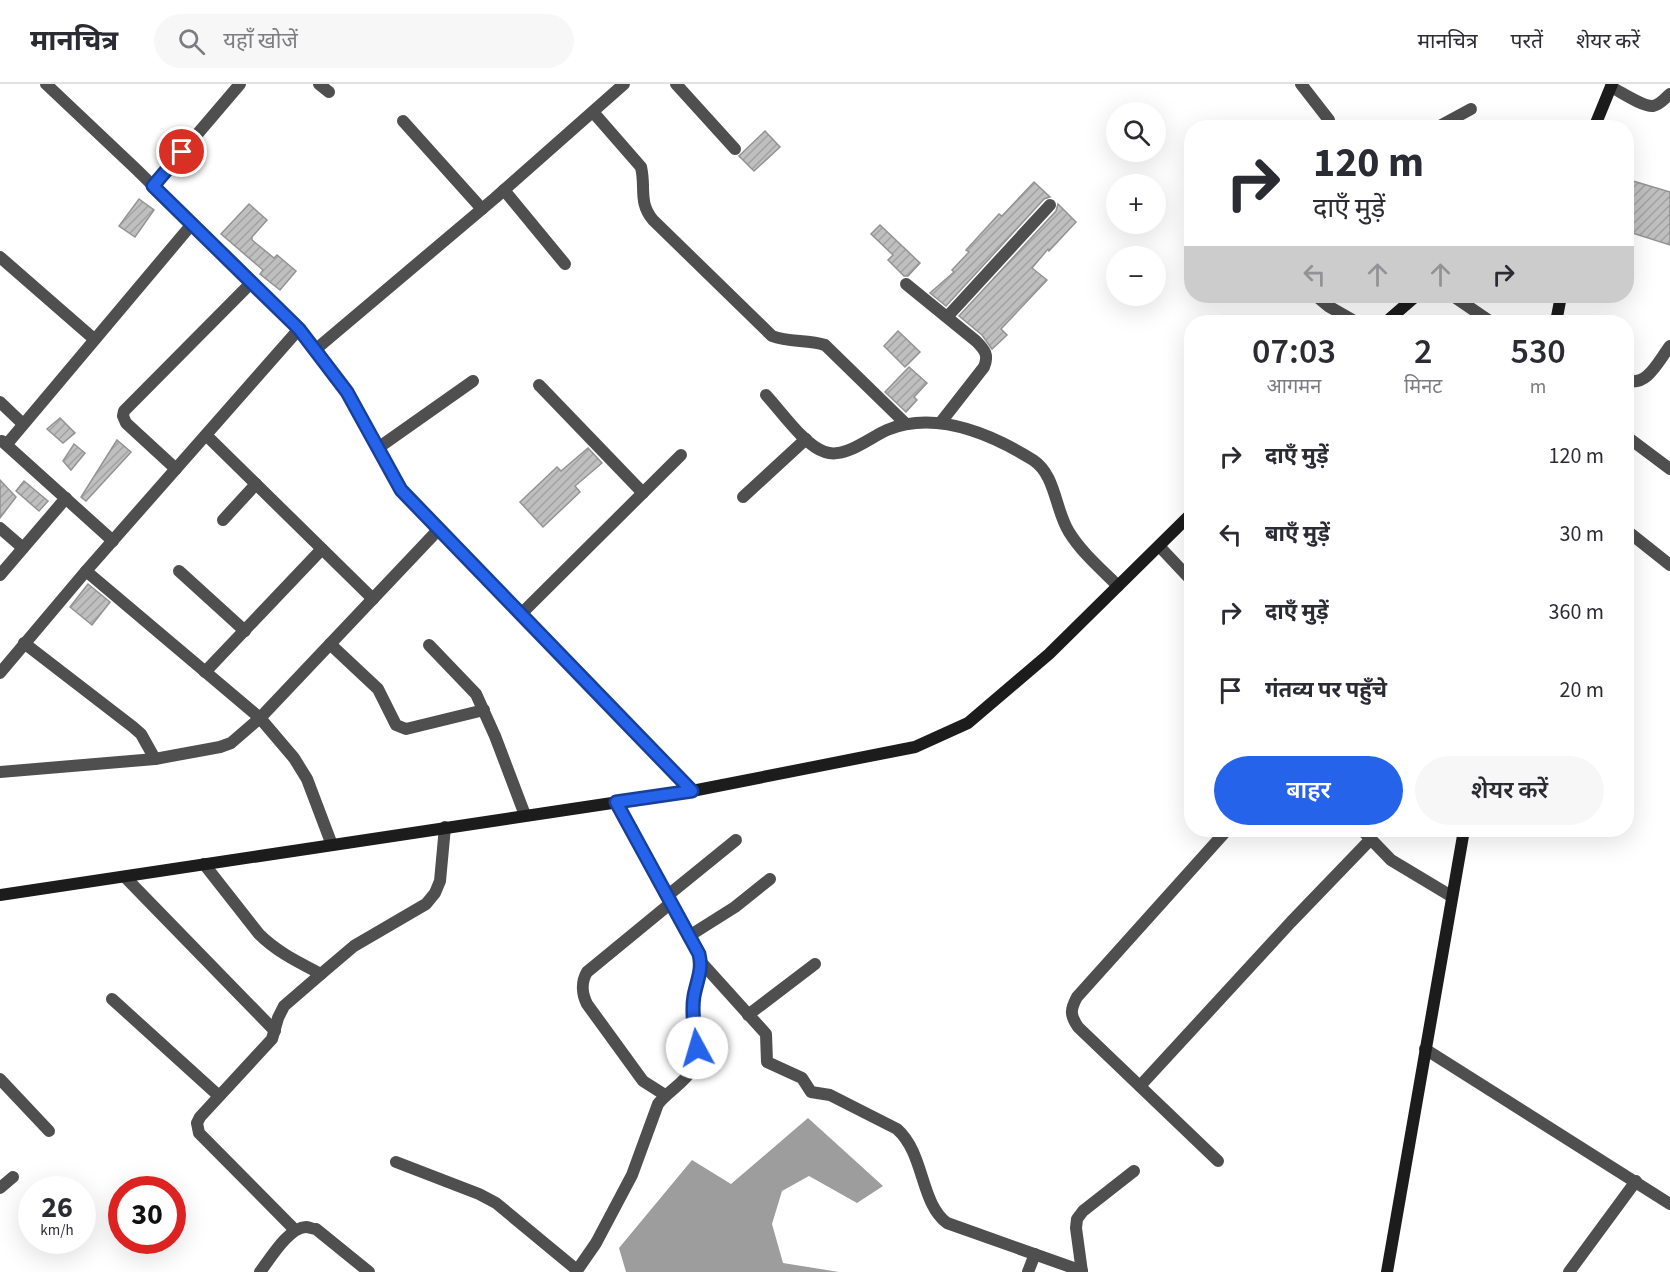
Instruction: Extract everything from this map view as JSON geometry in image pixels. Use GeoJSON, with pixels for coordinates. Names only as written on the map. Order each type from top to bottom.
{"type":"FeatureCollection","features":[{"type":"Feature","properties":{"kind":"street"},"geometry":{"type":"LineString","coordinates":[[46,84],[299,329],[347,392],[401,490],[692,791]]}},
{"type":"Feature","properties":{"kind":"street"},"geometry":{"type":"LineString","coordinates":[[153,186],[240,84]]}},
{"type":"Feature","properties":{"kind":"street"},"geometry":{"type":"LineString","coordinates":[[315,350],[482,209],[624,84]]}},
{"type":"Feature","properties":{"kind":"street"},"geometry":{"type":"LineString","coordinates":[[676,84],[735,149]]}},
{"type":"Feature","properties":{"kind":"street"},"geometry":{"type":"LineString","coordinates":[[1302,84],[1329,120]]}},
{"type":"Feature","properties":{"kind":"street"},"geometry":{"type":"LineString","coordinates":[[1597,120],[1612,86],[1652,106],[1670,94]]}},
{"type":"Feature","properties":{"kind":"street"},"geometry":{"type":"LineString","coordinates":[[1451,120],[1471,109]]}},
{"type":"Feature","properties":{"kind":"street"},"geometry":{"type":"LineString","coordinates":[[593,112],[641,167],[643,204],[653,220],[772,336],[825,345],[906,424]]}},
{"type":"Feature","properties":{"kind":"street"},"geometry":{"type":"LineString","coordinates":[[403,121],[482,209]]}},
{"type":"Feature","properties":{"kind":"street"},"geometry":{"type":"LineString","coordinates":[[504,190],[565,264]]}},
{"type":"Feature","properties":{"kind":"street"},"geometry":{"type":"LineString","coordinates":[[947,317],[1050,205]]}},
{"type":"Feature","properties":{"kind":"street"},"geometry":{"type":"LineString","coordinates":[[113,540],[3,442],[23,424],[192,224]]}},
{"type":"Feature","properties":{"kind":"street"},"geometry":{"type":"LineString","coordinates":[[0,257],[94,339]]}},
{"type":"Feature","properties":{"kind":"street"},"geometry":{"type":"LineString","coordinates":[[176,469],[126,423],[123,416],[124,411],[251,283]]}},
{"type":"Feature","properties":{"kind":"street"},"geometry":{"type":"LineString","coordinates":[[906,284],[985,349],[987,358],[984,367],[941,422]]}},
{"type":"Feature","properties":{"kind":"street"},"geometry":{"type":"LineString","coordinates":[[1324,303],[1344,315]]}},
{"type":"Feature","properties":{"kind":"street"},"geometry":{"type":"LineString","coordinates":[[1394,315],[1408,303]]}},
{"type":"Feature","properties":{"kind":"street"},"geometry":{"type":"LineString","coordinates":[[1463,303],[1481,315]]}},
{"type":"Feature","properties":{"kind":"street"},"geometry":{"type":"LineString","coordinates":[[0,673],[86,571],[299,329]]}},
{"type":"Feature","properties":{"kind":"street"},"geometry":{"type":"LineString","coordinates":[[1634,382],[1647,376],[1670,346]]}},
{"type":"Feature","properties":{"kind":"street"},"geometry":{"type":"LineString","coordinates":[[378,448],[473,381]]}},
{"type":"Feature","properties":{"kind":"street"},"geometry":{"type":"LineString","coordinates":[[539,385],[643,493]]}},
{"type":"Feature","properties":{"kind":"street"},"geometry":{"type":"LineString","coordinates":[[766,395],[806,439],[822,452],[833,455],[844,452],[887,430],[922,421],[941,422],[985,435],[1024,455],[1044,469],[1064,524],[1079,547],[1118,586]]}},
{"type":"Feature","properties":{"kind":"street"},"geometry":{"type":"LineString","coordinates":[[0,402],[23,424]]}},
{"type":"Feature","properties":{"kind":"street"},"geometry":{"type":"LineString","coordinates":[[206,435],[373,599]]}},
{"type":"Feature","properties":{"kind":"street"},"geometry":{"type":"LineString","coordinates":[[743,497],[806,439]]}},
{"type":"Feature","properties":{"kind":"street"},"geometry":{"type":"LineString","coordinates":[[1634,442],[1670,469]]}},
{"type":"Feature","properties":{"kind":"street"},"geometry":{"type":"LineString","coordinates":[[521,614],[681,455]]}},
{"type":"Feature","properties":{"kind":"street"},"geometry":{"type":"LineString","coordinates":[[223,520],[256,484]]}},
{"type":"Feature","properties":{"kind":"street"},"geometry":{"type":"LineString","coordinates":[[0,575],[66,498]]}},
{"type":"Feature","properties":{"kind":"street"},"geometry":{"type":"LineString","coordinates":[[0,895],[692,791],[915,747],[968,723],[986,708],[1049,654],[1184,521]]}},
{"type":"Feature","properties":{"kind":"street"},"geometry":{"type":"LineString","coordinates":[[0,528],[23,548]]}},
{"type":"Feature","properties":{"kind":"street"},"geometry":{"type":"LineString","coordinates":[[0,772],[155,759],[231,743],[260,718],[439,529]]}},
{"type":"Feature","properties":{"kind":"street"},"geometry":{"type":"LineString","coordinates":[[1634,536],[1670,565]]}},
{"type":"Feature","properties":{"kind":"street"},"geometry":{"type":"LineString","coordinates":[[1159,546],[1184,573]]}},
{"type":"Feature","properties":{"kind":"street"},"geometry":{"type":"LineString","coordinates":[[205,672],[322,549]]}},
{"type":"Feature","properties":{"kind":"street"},"geometry":{"type":"LineString","coordinates":[[86,571],[260,718],[294,758],[307,779],[332,844]]}},
{"type":"Feature","properties":{"kind":"street"},"geometry":{"type":"LineString","coordinates":[[179,572],[245,631]]}},
{"type":"Feature","properties":{"kind":"street"},"geometry":{"type":"LineString","coordinates":[[24,643],[141,734],[155,759]]}},
{"type":"Feature","properties":{"kind":"street"},"geometry":{"type":"LineString","coordinates":[[330,644],[378,688],[396,725],[406,729],[484,710]]}},
{"type":"Feature","properties":{"kind":"street"},"geometry":{"type":"LineString","coordinates":[[429,645],[470,686],[484,710],[525,815]]}},
{"type":"Feature","properties":{"kind":"street"},"geometry":{"type":"LineString","coordinates":[[396,1162],[479,1194],[495,1203],[576,1271],[596,1244],[632,1175],[658,1104],[693,1069],[696,1058],[694,996],[701,974],[699,954],[616,802]]}},
{"type":"Feature","properties":{"kind":"street"},"geometry":{"type":"LineString","coordinates":[[295,1230],[199,1133],[197,1123],[272,1039],[284,1006],[354,946],[426,904],[435,893],[440,881],[445,827]]}},
{"type":"Feature","properties":{"kind":"street"},"geometry":{"type":"LineString","coordinates":[[1218,1161],[1078,1027],[1071,1017],[1077,998],[1221,837]]}},
{"type":"Feature","properties":{"kind":"street"},"geometry":{"type":"LineString","coordinates":[[1368,837],[1396,864],[1451,896]]}},
{"type":"Feature","properties":{"kind":"street"},"geometry":{"type":"LineString","coordinates":[[1387,1272],[1463,837]]}},
{"type":"Feature","properties":{"kind":"street"},"geometry":{"type":"LineString","coordinates":[[665,1095],[643,1081],[629,1064],[586,1004],[583,981],[586,972],[736,840]]}},
{"type":"Feature","properties":{"kind":"street"},"geometry":{"type":"LineString","coordinates":[[1140,1086],[1370,840]]}},
{"type":"Feature","properties":{"kind":"street"},"geometry":{"type":"LineString","coordinates":[[204,864],[268,944],[321,974]]}},
{"type":"Feature","properties":{"kind":"street"},"geometry":{"type":"LineString","coordinates":[[125,877],[275,1031]]}},
{"type":"Feature","properties":{"kind":"street"},"geometry":{"type":"LineString","coordinates":[[689,936],[741,903],[770,879]]}},
{"type":"Feature","properties":{"kind":"street"},"geometry":{"type":"LineString","coordinates":[[701,962],[766,1034],[767,1062],[802,1078],[811,1092],[830,1095],[897,1129],[903,1135],[910,1145],[933,1207],[939,1217],[947,1223],[1082,1271],[1076,1228],[1077,1219],[1083,1211],[1134,1171]]}},
{"type":"Feature","properties":{"kind":"street"},"geometry":{"type":"LineString","coordinates":[[748,1015],[815,964]]}},
{"type":"Feature","properties":{"kind":"street"},"geometry":{"type":"LineString","coordinates":[[112,999],[219,1096]]}},
{"type":"Feature","properties":{"kind":"street"},"geometry":{"type":"LineString","coordinates":[[1425,1049],[1670,1204]]}},
{"type":"Feature","properties":{"kind":"street"},"geometry":{"type":"LineString","coordinates":[[0,1079],[49,1131]]}},
{"type":"Feature","properties":{"kind":"street"},"geometry":{"type":"LineString","coordinates":[[0,1188],[13,1177]]}},
{"type":"Feature","properties":{"kind":"street"},"geometry":{"type":"LineString","coordinates":[[1569,1272],[1636,1181]]}},
{"type":"Feature","properties":{"kind":"street"},"geometry":{"type":"LineString","coordinates":[[260,1272],[287,1237],[295,1230],[305,1227],[316,1229],[369,1272]]}},
{"type":"Feature","properties":{"kind":"street"},"geometry":{"type":"LineString","coordinates":[[1028,1272],[1035,1254]]}},
{"type":"Feature","properties":{"kind":"shaded area"},"geometry":{"type":"Polygon","coordinates":[[[808,1118],[883,1186],[857,1203],[809,1176],[782,1191],[772,1224],[783,1263],[839,1272],[626,1272],[619,1248],[692,1160],[731,1184],[808,1118]]]}},
{"type":"Feature","properties":{"kind":"building"},"geometry":{"type":"Polygon","coordinates":[[[765,131],[780,147],[754,171],[739,156],[765,131]]]}},
{"type":"Feature","properties":{"kind":"building"},"geometry":{"type":"Polygon","coordinates":[[[1634,181],[1670,192],[1670,245],[1634,234],[1634,181]]]}},
{"type":"Feature","properties":{"kind":"building"},"geometry":{"type":"Polygon","coordinates":[[[1034,182],[1050,197],[1044,199],[946,306],[930,293],[954,272],[952,270],[969,252],[966,250],[999,214],[1002,216],[1034,182]]]}},
{"type":"Feature","properties":{"kind":"building"},"geometry":{"type":"Polygon","coordinates":[[[139,199],[154,210],[135,237],[119,226],[139,199]]]}},
{"type":"Feature","properties":{"kind":"building"},"geometry":{"type":"Polygon","coordinates":[[[249,204],[267,220],[252,240],[274,258],[277,255],[296,271],[280,290],[260,274],[263,270],[221,234],[249,204]]]}},
{"type":"Feature","properties":{"kind":"building"},"geometry":{"type":"Polygon","coordinates":[[[1058,204],[1076,222],[1032,268],[1047,280],[1001,329],[1007,335],[992,349],[982,335],[959,316],[1056,211],[1058,204]]]}},
{"type":"Feature","properties":{"kind":"building"},"geometry":{"type":"Polygon","coordinates":[[[880,225],[920,263],[908,276],[904,276],[888,260],[893,255],[871,234],[880,225]]]}},
{"type":"Feature","properties":{"kind":"building"},"geometry":{"type":"Polygon","coordinates":[[[898,331],[920,352],[905,367],[884,346],[898,331]]]}},
{"type":"Feature","properties":{"kind":"building"},"geometry":{"type":"Polygon","coordinates":[[[909,367],[927,383],[914,397],[917,400],[906,412],[885,392],[909,367]]]}},
{"type":"Feature","properties":{"kind":"building"},"geometry":{"type":"Polygon","coordinates":[[[60,418],[75,433],[63,443],[47,429],[60,418]]]}},
{"type":"Feature","properties":{"kind":"building"},"geometry":{"type":"Polygon","coordinates":[[[117,440],[131,452],[86,501],[81,497],[117,440]]]}},
{"type":"Feature","properties":{"kind":"building"},"geometry":{"type":"Polygon","coordinates":[[[74,444],[85,453],[71,470],[63,461],[74,444]]]}},
{"type":"Feature","properties":{"kind":"building"},"geometry":{"type":"Polygon","coordinates":[[[588,448],[602,463],[575,486],[580,492],[543,527],[520,502],[557,467],[561,471],[588,448]]]}},
{"type":"Feature","properties":{"kind":"building"},"geometry":{"type":"Polygon","coordinates":[[[0,480],[16,497],[0,518],[0,480]]]}},
{"type":"Feature","properties":{"kind":"building"},"geometry":{"type":"Polygon","coordinates":[[[24,481],[48,501],[39,511],[16,491],[24,481]]]}},
{"type":"Feature","properties":{"kind":"building"},"geometry":{"type":"Polygon","coordinates":[[[88,584],[110,602],[92,625],[70,607],[88,584]]]}},
{"type":"Feature","properties":{"kind":"route"},"geometry":{"type":"LineString","coordinates":[[182,152],[153,186],[299,329],[347,392],[401,490],[692,791],[616,802],[699,954],[701,974],[694,996],[693,1010],[697,1048]]}}]}
